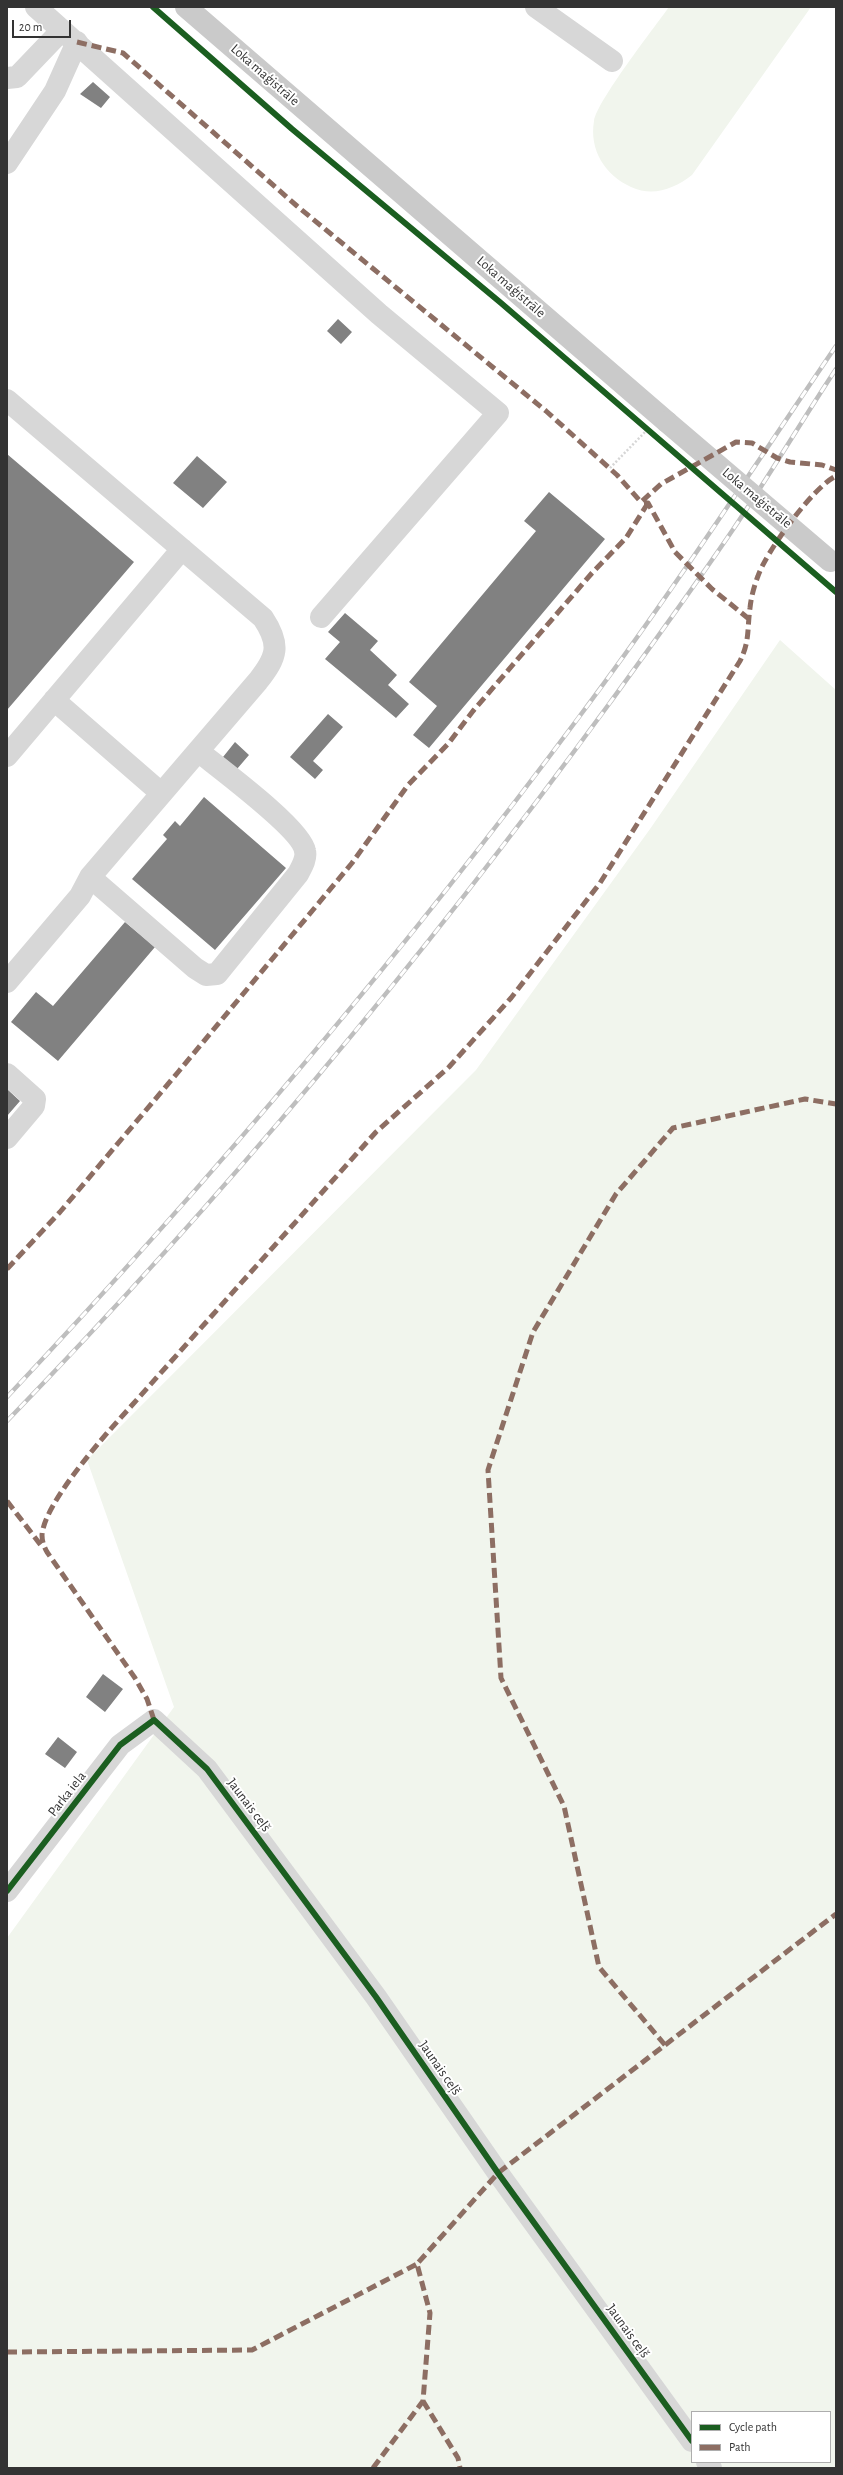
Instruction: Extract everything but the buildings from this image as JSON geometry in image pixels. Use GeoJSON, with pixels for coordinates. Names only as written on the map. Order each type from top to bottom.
{"type":"FeatureCollection","features":[{"type":"Feature","properties":{"kind":"main road","name":"Loka maģistrāle"},"geometry":{"type":"LineString","coordinates":[[186,7],[658,430],[833,563]]}},
{"type":"Feature","properties":{"kind":"street"},"geometry":{"type":"LineString","coordinates":[[36,7],[70,36],[200,156],[379,314],[498,413],[321,617]]}},
{"type":"Feature","properties":{"kind":"street"},"geometry":{"type":"LineString","coordinates":[[536,7],[612,61]]}},
{"type":"Feature","properties":{"kind":"street"},"geometry":{"type":"LineString","coordinates":[[7,78],[17,77],[70,36]]}},
{"type":"Feature","properties":{"kind":"street"},"geometry":{"type":"LineString","coordinates":[[7,163],[55,91],[70,36]]}},
{"type":"Feature","properties":{"kind":"street"},"geometry":{"type":"LineString","coordinates":[[7,400],[263,618],[272,632],[275,646],[273,662],[90,877],[80,896],[7,982]]}},
{"type":"Feature","properties":{"kind":"street"},"geometry":{"type":"LineString","coordinates":[[7,756],[182,549]]}},
{"type":"Feature","properties":{"kind":"street"},"geometry":{"type":"LineString","coordinates":[[54,700],[161,794]]}},
{"type":"Feature","properties":{"kind":"street"},"geometry":{"type":"LineString","coordinates":[[90,877],[195,968],[206,975],[217,974],[298,874],[303,865],[306,852],[299,837],[198,751]]}},
{"type":"Feature","properties":{"kind":"street"},"geometry":{"type":"LineString","coordinates":[[7,1074],[34,1099],[34,1106],[7,1138]]}},
{"type":"Feature","properties":{"kind":"street","name":"Parka iela"},"geometry":{"type":"LineString","coordinates":[[7,1891],[120,1745],[154,1720]]}},
{"type":"Feature","properties":{"kind":"street","name":"Jaunais ceļš"},"geometry":{"type":"LineString","coordinates":[[154,1720],[212,1776],[376,1997],[498,2173],[691,2440]]}},
{"type":"Feature","properties":{"kind":"path"},"geometry":{"type":"LineString","coordinates":[[642,424],[658,430]]}},
{"type":"Feature","properties":{"kind":"path"},"geometry":{"type":"LineString","coordinates":[[610,468],[643,435]]}},
{"type":"Feature","properties":{"kind":"shaded area"},"geometry":{"type":"Polygon","coordinates":[[[669,7],[811,7],[692,175],[671,188],[655,191],[639,190],[622,182],[614,176],[601,160],[594,142],[594,121],[597,111],[615,82],[669,7]]]}},
{"type":"Feature","properties":{"kind":"shaded area"},"geometry":{"type":"Polygon","coordinates":[[[780,640],[836,690],[836,2468],[7,2468],[7,1938],[174,1707],[87,1460],[476,1070],[650,829],[780,640]]]}},
{"type":"Feature","properties":{"kind":"railway"},"geometry":{"type":"LineString","coordinates":[[7,1397],[83,1316],[231,1150],[374,980],[444,893],[512,806],[645,626],[836,346]]}},
{"type":"Feature","properties":{"kind":"railway"},"geometry":{"type":"LineString","coordinates":[[7,1421],[167,1250],[244,1162],[395,983],[468,891],[609,704],[688,594],[747,508],[836,369]]}},
{"type":"Feature","properties":{"kind":"marked path"},"geometry":{"type":"LineString","coordinates":[[77,42],[123,53],[297,206],[546,411],[617,475],[641,502],[661,484],[736,442],[752,443],[777,458],[790,462],[822,465],[836,470]]}},
{"type":"Feature","properties":{"kind":"marked path"},"geometry":{"type":"LineString","coordinates":[[154,1720],[147,1699],[135,1678],[46,1550],[42,1535],[45,1523],[51,1510],[69,1481],[108,1432],[376,1132],[449,1067],[511,998],[600,883],[740,661],[747,641],[750,604],[754,588],[758,576],[770,552],[803,506],[826,482],[836,476]]}},
{"type":"Feature","properties":{"kind":"marked path"},"geometry":{"type":"LineString","coordinates":[[644,503],[648,503],[675,552],[712,589],[749,619]]}},
{"type":"Feature","properties":{"kind":"marked path"},"geometry":{"type":"LineString","coordinates":[[7,1269],[60,1212],[352,863],[408,785],[448,744],[473,711],[592,573],[626,538],[648,503]]}},
{"type":"Feature","properties":{"kind":"marked path"},"geometry":{"type":"LineString","coordinates":[[665,2045],[599,1967],[564,1806],[501,1678],[488,1470],[533,1332],[616,1194],[673,1128],[805,1099],[836,1104]]}},
{"type":"Feature","properties":{"kind":"marked path"},"geometry":{"type":"LineString","coordinates":[[7,1501],[43,1548]]}},
{"type":"Feature","properties":{"kind":"marked path"},"geometry":{"type":"LineString","coordinates":[[373,2468],[423,2401],[430,2313],[417,2264],[498,2173],[836,1914]]}},
{"type":"Feature","properties":{"kind":"marked path"},"geometry":{"type":"LineString","coordinates":[[7,2352],[252,2350],[417,2264]]}},
{"type":"Feature","properties":{"kind":"marked path"},"geometry":{"type":"LineString","coordinates":[[423,2401],[458,2458],[460,2468]]}},
{"type":"Feature","properties":{"kind":"cycle path"},"geometry":{"type":"LineString","coordinates":[[153,7],[292,129],[501,303],[836,592]]}},
{"type":"Feature","properties":{"kind":"cycle path"},"geometry":{"type":"LineString","coordinates":[[7,1891],[120,1745],[154,1720],[207,1769],[376,1997],[498,2173],[691,2440]]}}]}
